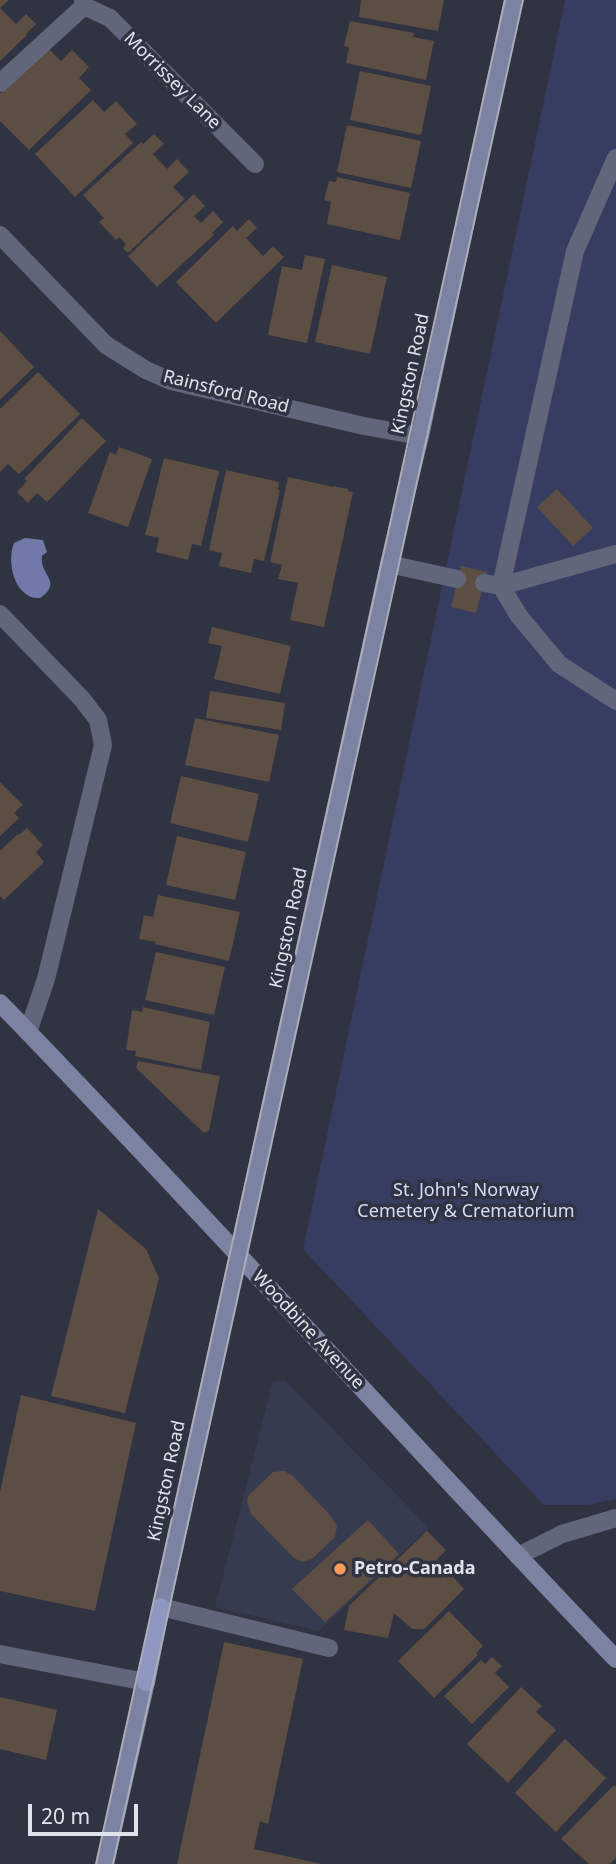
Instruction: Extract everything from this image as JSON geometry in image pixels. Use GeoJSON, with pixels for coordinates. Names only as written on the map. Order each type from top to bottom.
{"type":"FeatureCollection","features":[{"type":"Feature","properties":{"kind":"main road","name":"Kingston Road"},"geometry":{"type":"LineString","coordinates":[[105,1864],[389,564],[420,436],[513,0]]}},
{"type":"Feature","properties":{"kind":"main road","name":"Woodbine Avenue"},"geometry":{"type":"LineString","coordinates":[[0,1003],[616,1659]]}},
{"type":"Feature","properties":{"kind":"street","name":"Morrissey Lane"},"geometry":{"type":"LineString","coordinates":[[0,83],[83,3],[110,18],[255,164]]}},
{"type":"Feature","properties":{"kind":"street"},"geometry":{"type":"LineString","coordinates":[[492,585],[575,251],[616,158]]}},
{"type":"Feature","properties":{"kind":"street","name":"Rainsford Road"},"geometry":{"type":"LineString","coordinates":[[0,235],[107,345],[146,370],[171,381],[364,426],[420,436]]}},
{"type":"Feature","properties":{"kind":"street"},"geometry":{"type":"LineString","coordinates":[[492,585],[616,554]]}},
{"type":"Feature","properties":{"kind":"street"},"geometry":{"type":"LineString","coordinates":[[389,564],[457,579]]}},
{"type":"Feature","properties":{"kind":"street"},"geometry":{"type":"LineString","coordinates":[[492,585],[559,664],[616,701]]}},
{"type":"Feature","properties":{"kind":"street"},"geometry":{"type":"LineString","coordinates":[[0,614],[82,699],[97,720],[103,745],[46,979],[29,1032]]}},
{"type":"Feature","properties":{"kind":"street"},"geometry":{"type":"LineString","coordinates":[[518,1556],[562,1534],[616,1518]]}},
{"type":"Feature","properties":{"kind":"street"},"geometry":{"type":"LineString","coordinates":[[161,1607],[329,1648]]}},
{"type":"Feature","properties":{"kind":"street"},"geometry":{"type":"LineString","coordinates":[[0,1654],[146,1682]]}},
{"type":"Feature","properties":{"kind":"shaded area"},"geometry":{"type":"Polygon","coordinates":[[[25,538],[43,540],[47,552],[42,556],[42,563],[50,587],[40,598],[24,593],[12,569],[14,543],[25,538]]]}},
{"type":"Feature","properties":{"kind":"shaded area"},"geometry":{"type":"Polygon","coordinates":[[[285,1380],[429,1528],[319,1631],[215,1607],[273,1381],[285,1380]]]}},
{"type":"Feature","properties":{"kind":"green space","name":"St. John's Norway Cemetery & Crematorium"},"geometry":{"type":"Polygon","coordinates":[[[565,0],[616,0],[616,1499],[588,1505],[544,1505],[303,1249],[565,0]]]}},
{"type":"Feature","properties":{"kind":"building"},"geometry":{"type":"Polygon","coordinates":[[[0,0],[9,0],[0,8],[0,0]]]}},
{"type":"Feature","properties":{"kind":"building"},"geometry":{"type":"Polygon","coordinates":[[[361,0],[444,0],[438,31],[359,17],[361,0]]]}},
{"type":"Feature","properties":{"kind":"building"},"geometry":{"type":"Polygon","coordinates":[[[0,8],[16,24],[26,14],[36,24],[0,61],[0,8]]]}},
{"type":"Feature","properties":{"kind":"building"},"geometry":{"type":"Polygon","coordinates":[[[350,21],[414,33],[413,37],[434,41],[426,80],[346,63],[349,47],[344,46],[350,21]]]}},
{"type":"Feature","properties":{"kind":"building"},"geometry":{"type":"Polygon","coordinates":[[[48,48],[61,61],[72,50],[89,67],[79,78],[91,90],[29,150],[0,121],[0,94],[48,48]]]}},
{"type":"Feature","properties":{"kind":"building"},"geometry":{"type":"Polygon","coordinates":[[[360,71],[431,86],[421,135],[350,120],[360,71]]]}},
{"type":"Feature","properties":{"kind":"building"},"geometry":{"type":"Polygon","coordinates":[[[93,100],[104,112],[116,101],[137,124],[125,134],[133,143],[75,197],[35,154],[93,100]]]}},
{"type":"Feature","properties":{"kind":"building"},"geometry":{"type":"Polygon","coordinates":[[[347,125],[421,141],[411,188],[337,172],[347,125]]]}},
{"type":"Feature","properties":{"kind":"building"},"geometry":{"type":"Polygon","coordinates":[[[154,134],[164,144],[153,154],[167,169],[177,159],[189,172],[173,187],[185,199],[128,253],[123,248],[126,244],[119,237],[116,240],[99,222],[104,218],[83,195],[141,142],[143,144],[154,134]]]}},
{"type":"Feature","properties":{"kind":"building"},"geometry":{"type":"Polygon","coordinates":[[[337,177],[410,193],[400,240],[327,224],[331,202],[324,200],[329,181],[336,182],[337,177]]]}},
{"type":"Feature","properties":{"kind":"building"},"geometry":{"type":"Polygon","coordinates":[[[194,194],[205,206],[194,216],[201,223],[213,211],[223,222],[212,233],[214,235],[157,287],[128,256],[194,194]]]}},
{"type":"Feature","properties":{"kind":"building"},"geometry":{"type":"Polygon","coordinates":[[[249,219],[257,228],[246,238],[263,256],[273,246],[284,257],[216,323],[176,282],[233,226],[237,231],[249,219]]]}},
{"type":"Feature","properties":{"kind":"building"},"geometry":{"type":"Polygon","coordinates":[[[305,255],[325,259],[307,343],[268,335],[282,266],[302,270],[305,255]]]}},
{"type":"Feature","properties":{"kind":"building"},"geometry":{"type":"Polygon","coordinates":[[[332,265],[387,277],[370,354],[315,342],[332,265]]]}},
{"type":"Feature","properties":{"kind":"building"},"geometry":{"type":"Polygon","coordinates":[[[0,331],[34,367],[0,400],[0,331]]]}},
{"type":"Feature","properties":{"kind":"building"},"geometry":{"type":"Polygon","coordinates":[[[38,372],[80,414],[19,474],[8,464],[0,472],[0,409],[38,372]]]}},
{"type":"Feature","properties":{"kind":"building"},"geometry":{"type":"Polygon","coordinates":[[[82,418],[106,441],[47,502],[37,493],[28,503],[17,492],[27,481],[24,479],[82,418]]]}},
{"type":"Feature","properties":{"kind":"building"},"geometry":{"type":"Polygon","coordinates":[[[119,447],[152,459],[128,527],[88,513],[110,452],[116,455],[119,447]]]}},
{"type":"Feature","properties":{"kind":"building"},"geometry":{"type":"Polygon","coordinates":[[[164,458],[219,471],[201,546],[192,544],[188,560],[156,552],[159,538],[145,535],[164,458]]]}},
{"type":"Feature","properties":{"kind":"building"},"geometry":{"type":"Polygon","coordinates":[[[226,470],[279,482],[280,490],[264,561],[254,559],[251,573],[219,566],[222,553],[209,550],[226,470]]]}},
{"type":"Feature","properties":{"kind":"building"},"geometry":{"type":"Polygon","coordinates":[[[288,477],[353,492],[324,627],[290,620],[298,583],[278,579],[282,565],[270,562],[288,477]]]}},
{"type":"Feature","properties":{"kind":"building"},"geometry":{"type":"Polygon","coordinates":[[[557,489],[593,528],[573,546],[537,507],[557,489]]]}},
{"type":"Feature","properties":{"kind":"building"},"geometry":{"type":"Polygon","coordinates":[[[461,566],[487,572],[476,613],[451,607],[461,566]]]}},
{"type":"Feature","properties":{"kind":"building"},"geometry":{"type":"Polygon","coordinates":[[[212,627],[291,646],[280,694],[214,679],[222,646],[208,643],[212,627]]]}},
{"type":"Feature","properties":{"kind":"building"},"geometry":{"type":"Polygon","coordinates":[[[210,691],[285,703],[281,730],[206,718],[210,691]]]}},
{"type":"Feature","properties":{"kind":"building"},"geometry":{"type":"Polygon","coordinates":[[[195,718],[279,735],[269,782],[185,765],[195,718]]]}},
{"type":"Feature","properties":{"kind":"building"},"geometry":{"type":"Polygon","coordinates":[[[181,776],[259,794],[248,842],[170,823],[181,776]]]}},
{"type":"Feature","properties":{"kind":"building"},"geometry":{"type":"Polygon","coordinates":[[[0,782],[23,805],[14,813],[19,818],[0,836],[0,782]]]}},
{"type":"Feature","properties":{"kind":"building"},"geometry":{"type":"Polygon","coordinates":[[[27,828],[43,845],[36,852],[44,862],[4,900],[0,896],[0,851],[27,828]]]}},
{"type":"Feature","properties":{"kind":"building"},"geometry":{"type":"Polygon","coordinates":[[[177,836],[246,852],[235,900],[166,885],[177,836]]]}},
{"type":"Feature","properties":{"kind":"building"},"geometry":{"type":"Polygon","coordinates":[[[158,895],[240,912],[229,961],[139,939],[144,915],[153,917],[158,895]]]}},
{"type":"Feature","properties":{"kind":"building"},"geometry":{"type":"Polygon","coordinates":[[[156,952],[225,967],[214,1015],[145,1000],[156,952]]]}},
{"type":"Feature","properties":{"kind":"building"},"geometry":{"type":"Polygon","coordinates":[[[143,1007],[210,1022],[201,1070],[135,1056],[136,1051],[126,1050],[132,1010],[142,1012],[143,1007]]]}},
{"type":"Feature","properties":{"kind":"building"},"geometry":{"type":"Polygon","coordinates":[[[138,1061],[220,1076],[209,1131],[204,1133],[136,1068],[138,1061]]]}},
{"type":"Feature","properties":{"kind":"building"},"geometry":{"type":"Polygon","coordinates":[[[98,1209],[146,1249],[159,1278],[125,1413],[51,1396],[98,1209]]]}},
{"type":"Feature","properties":{"kind":"building"},"geometry":{"type":"Polygon","coordinates":[[[21,1395],[136,1423],[95,1611],[0,1591],[0,1492],[21,1395]]]}},
{"type":"Feature","properties":{"kind":"building"},"geometry":{"type":"Polygon","coordinates":[[[284,1471],[293,1476],[337,1526],[335,1537],[312,1559],[302,1562],[294,1558],[251,1514],[247,1501],[249,1495],[273,1472],[284,1471]]]}},
{"type":"Feature","properties":{"kind":"building"},"geometry":{"type":"Polygon","coordinates":[[[368,1520],[399,1554],[325,1622],[292,1589],[368,1520]]]}},
{"type":"Feature","properties":{"kind":"building"},"geometry":{"type":"Polygon","coordinates":[[[427,1531],[446,1550],[437,1559],[464,1589],[424,1629],[412,1629],[394,1613],[388,1638],[344,1630],[349,1606],[427,1531]]]}},
{"type":"Feature","properties":{"kind":"building"},"geometry":{"type":"Polygon","coordinates":[[[449,1611],[483,1646],[476,1653],[478,1655],[434,1698],[398,1661],[449,1611]]]}},
{"type":"Feature","properties":{"kind":"building"},"geometry":{"type":"Polygon","coordinates":[[[224,1642],[303,1659],[268,1824],[260,1821],[254,1849],[321,1864],[177,1864],[224,1642]]]}},
{"type":"Feature","properties":{"kind":"building"},"geometry":{"type":"Polygon","coordinates":[[[492,1657],[502,1666],[495,1673],[509,1687],[472,1724],[444,1696],[481,1660],[485,1664],[492,1657]]]}},
{"type":"Feature","properties":{"kind":"building"},"geometry":{"type":"Polygon","coordinates":[[[521,1687],[542,1706],[536,1712],[556,1730],[508,1783],[467,1744],[521,1687]]]}},
{"type":"Feature","properties":{"kind":"building"},"geometry":{"type":"Polygon","coordinates":[[[0,1697],[57,1710],[46,1760],[0,1749],[0,1697]]]}},
{"type":"Feature","properties":{"kind":"building"},"geometry":{"type":"Polygon","coordinates":[[[565,1739],[606,1778],[556,1832],[515,1793],[565,1739]]]}},
{"type":"Feature","properties":{"kind":"building"},"geometry":{"type":"Polygon","coordinates":[[[614,1785],[616,1858],[610,1864],[589,1864],[561,1839],[614,1785]]]}},
{"type":"Feature","properties":{"kind":"tram line"},"geometry":{"type":"LineString","coordinates":[[96,1864],[505,0]]}},
{"type":"Feature","properties":{"kind":"tram line"},"geometry":{"type":"LineString","coordinates":[[113,1864],[523,0]]}},
{"type":"Feature","properties":{"kind":"place","name":"Petro-Canada"},"geometry":{"type":"Point","coordinates":[340,1569]}}]}
